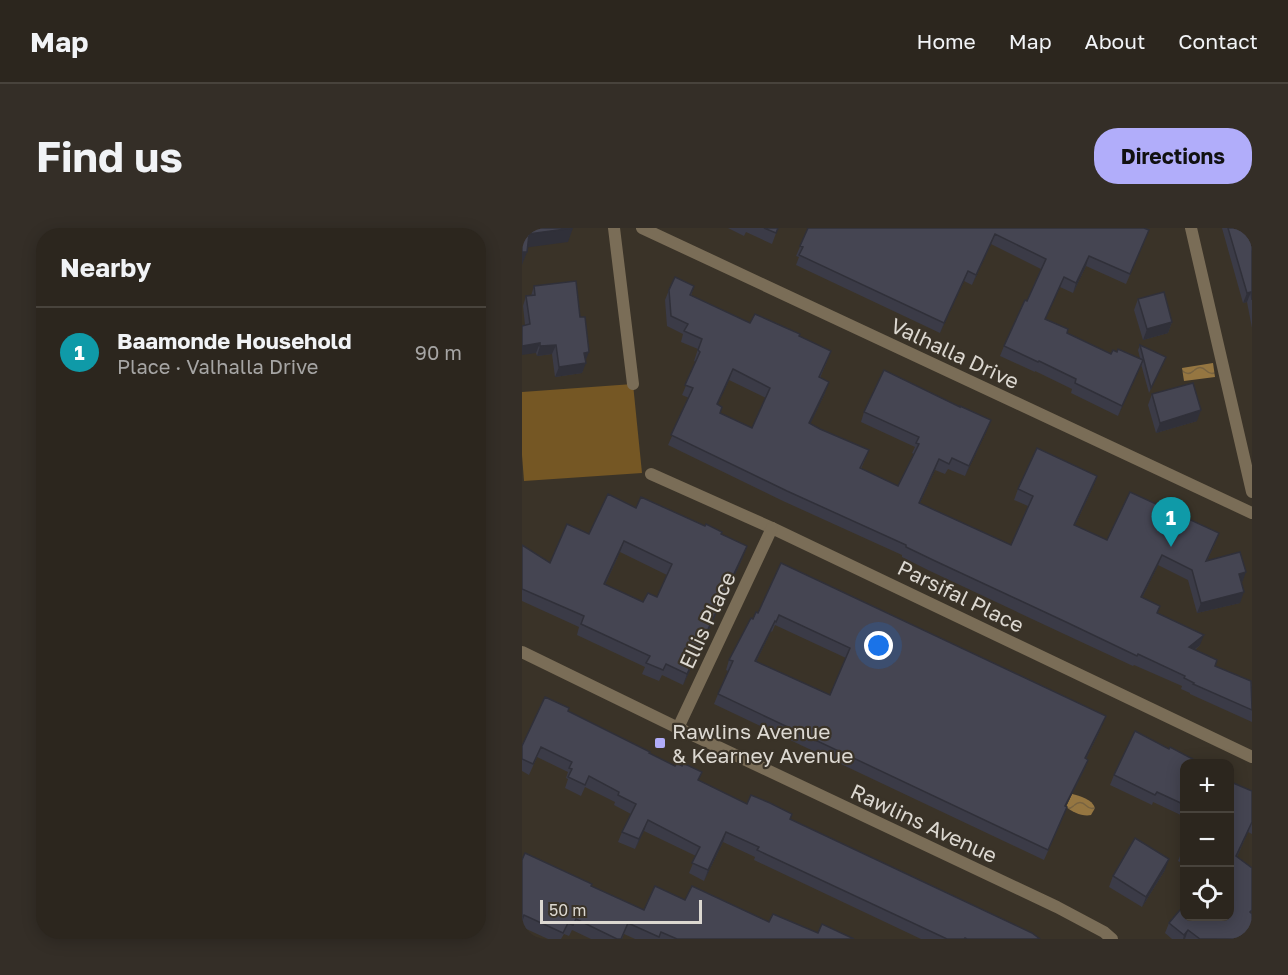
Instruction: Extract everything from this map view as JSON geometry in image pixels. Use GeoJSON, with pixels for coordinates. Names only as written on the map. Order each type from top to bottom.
{"type":"FeatureCollection","features":[{"type":"Feature","properties":{"kind":"street"},"geometry":{"type":"LineString","coordinates":[[614,228],[633,384]]}},
{"type":"Feature","properties":{"kind":"street","name":"Valhalla Drive"},"geometry":{"type":"LineString","coordinates":[[642,228],[1252,513]]}},
{"type":"Feature","properties":{"kind":"street"},"geometry":{"type":"LineString","coordinates":[[1191,228],[1252,492]]}},
{"type":"Feature","properties":{"kind":"street","name":"Parsifal Place"},"geometry":{"type":"LineString","coordinates":[[651,474],[772,528],[1252,757]]}},
{"type":"Feature","properties":{"kind":"street","name":"Ellis Place"},"geometry":{"type":"LineString","coordinates":[[678,728],[772,528]]}},
{"type":"Feature","properties":{"kind":"street","name":"Rawlins Avenue"},"geometry":{"type":"LineString","coordinates":[[522,652],[1057,907],[1112,939]]}},
{"type":"Feature","properties":{"kind":"shaded area"},"geometry":{"type":"Polygon","coordinates":[[[633,384],[642,473],[524,481],[522,392],[633,384]]]}},
{"type":"Feature","properties":{"kind":"water"},"geometry":{"type":"Polygon","coordinates":[[[1213,363],[1215,377],[1184,381],[1182,368],[1213,363]]]}},
{"type":"Feature","properties":{"kind":"water"},"geometry":{"type":"Polygon","coordinates":[[[1072,794],[1091,802],[1095,808],[1091,815],[1078,814],[1066,807],[1072,794]]]}},
{"type":"Feature","properties":{"kind":"building"},"geometry":{"type":"Polygon","coordinates":[[[522,228],[573,228],[529,234],[527,252],[522,252],[522,228]]]}},
{"type":"Feature","properties":{"kind":"building"},"geometry":{"type":"Polygon","coordinates":[[[764,228],[778,228],[776,233],[764,228]]]}},
{"type":"Feature","properties":{"kind":"building"},"geometry":{"type":"Polygon","coordinates":[[[808,228],[1144,228],[1149,230],[1130,274],[1089,256],[1076,283],[1064,277],[1045,319],[1068,329],[1067,333],[1111,354],[1113,350],[1117,352],[1118,349],[1143,360],[1122,406],[1075,383],[1076,379],[1004,346],[1046,259],[995,234],[976,275],[968,271],[944,323],[799,255],[803,247],[800,246],[808,228]]]}},
{"type":"Feature","properties":{"kind":"building"},"geometry":{"type":"Polygon","coordinates":[[[1228,228],[1252,228],[1252,300],[1251,292],[1247,293],[1228,228]]]}},
{"type":"Feature","properties":{"kind":"building"},"geometry":{"type":"Polygon","coordinates":[[[675,277],[694,286],[690,295],[750,323],[755,314],[831,351],[819,377],[829,382],[809,423],[869,450],[860,468],[898,486],[919,444],[916,443],[919,437],[864,412],[884,370],[991,420],[969,466],[952,458],[949,464],[939,459],[919,503],[1011,545],[1033,496],[1018,489],[1037,448],[1097,476],[1074,525],[1107,540],[1130,492],[1219,533],[1206,561],[1240,552],[1246,572],[1239,574],[1244,592],[1201,603],[1192,570],[1162,555],[1141,597],[1160,606],[1157,613],[1204,635],[1189,647],[1217,660],[1215,666],[1251,681],[1252,710],[1193,684],[1184,678],[1185,676],[1138,654],[1137,656],[671,435],[693,388],[685,385],[700,352],[698,350],[702,339],[684,331],[688,324],[671,316],[669,290],[675,277]],[[733,369],[717,404],[722,407],[720,413],[752,428],[770,388],[733,369]]]}},
{"type":"Feature","properties":{"kind":"building"},"geometry":{"type":"Polygon","coordinates":[[[576,281],[580,317],[585,317],[589,352],[584,353],[586,363],[559,367],[556,345],[540,346],[540,343],[522,346],[522,326],[530,324],[526,296],[535,295],[534,286],[576,281]]]}},
{"type":"Feature","properties":{"kind":"building"},"geometry":{"type":"Polygon","coordinates":[[[1164,292],[1172,322],[1147,329],[1138,299],[1164,292]]]}},
{"type":"Feature","properties":{"kind":"building"},"geometry":{"type":"Polygon","coordinates":[[[1140,345],[1166,357],[1151,388],[1140,345]]]}},
{"type":"Feature","properties":{"kind":"building"},"geometry":{"type":"Polygon","coordinates":[[[1193,383],[1201,410],[1160,423],[1152,394],[1193,383]]]}},
{"type":"Feature","properties":{"kind":"building"},"geometry":{"type":"Polygon","coordinates":[[[608,494],[636,508],[641,497],[705,526],[706,524],[747,546],[687,674],[666,664],[663,670],[646,663],[650,656],[581,624],[584,616],[522,589],[522,545],[550,563],[567,524],[589,534],[608,494]],[[624,541],[604,584],[643,602],[648,593],[657,597],[672,564],[624,541]]]}},
{"type":"Feature","properties":{"kind":"building"},"geometry":{"type":"Polygon","coordinates":[[[781,563],[1106,716],[1085,758],[1088,760],[1065,806],[1067,807],[1048,850],[718,694],[733,661],[729,660],[751,618],[753,619],[756,612],[758,613],[781,563]],[[779,615],[755,661],[830,695],[850,648],[779,615]]]}},
{"type":"Feature","properties":{"kind":"building"},"geometry":{"type":"Polygon","coordinates":[[[545,697],[675,766],[677,763],[682,766],[683,763],[702,772],[698,780],[747,804],[751,795],[770,803],[792,814],[790,819],[1032,933],[1040,939],[947,939],[757,850],[759,847],[726,832],[708,870],[692,863],[700,847],[648,820],[639,839],[622,832],[636,804],[589,776],[585,785],[568,777],[572,769],[569,768],[572,762],[541,747],[533,764],[522,759],[522,746],[545,697]]]}},
{"type":"Feature","properties":{"kind":"building"},"geometry":{"type":"Polygon","coordinates":[[[1135,731],[1193,759],[1180,759],[1180,803],[1157,792],[1155,795],[1114,775],[1135,731]]]}},
{"type":"Feature","properties":{"kind":"building"},"geometry":{"type":"Polygon","coordinates":[[[1234,783],[1252,791],[1252,822],[1236,856],[1252,868],[1252,910],[1250,912],[1252,914],[1252,939],[1200,939],[1188,930],[1184,935],[1169,923],[1180,910],[1180,921],[1234,921],[1234,783]]]}},
{"type":"Feature","properties":{"kind":"building"},"geometry":{"type":"Polygon","coordinates":[[[1135,838],[1169,859],[1146,897],[1113,876],[1135,838]]]}},
{"type":"Feature","properties":{"kind":"building"},"geometry":{"type":"Polygon","coordinates":[[[525,853],[644,910],[655,886],[685,900],[692,886],[769,922],[773,914],[818,933],[822,924],[854,939],[677,939],[661,932],[659,937],[628,923],[621,939],[617,939],[576,919],[573,925],[568,923],[563,933],[524,915],[522,920],[522,860],[525,853]]]}},
{"type":"Feature","properties":{"kind":"place","name":"Baamonde Household"},"geometry":{"type":"Point","coordinates":[1171,547]}},
{"type":"Feature","properties":{"kind":"place","name":"Rawlins Avenue & Kearney Avenue"},"geometry":{"type":"Point","coordinates":[660,743]}}]}
